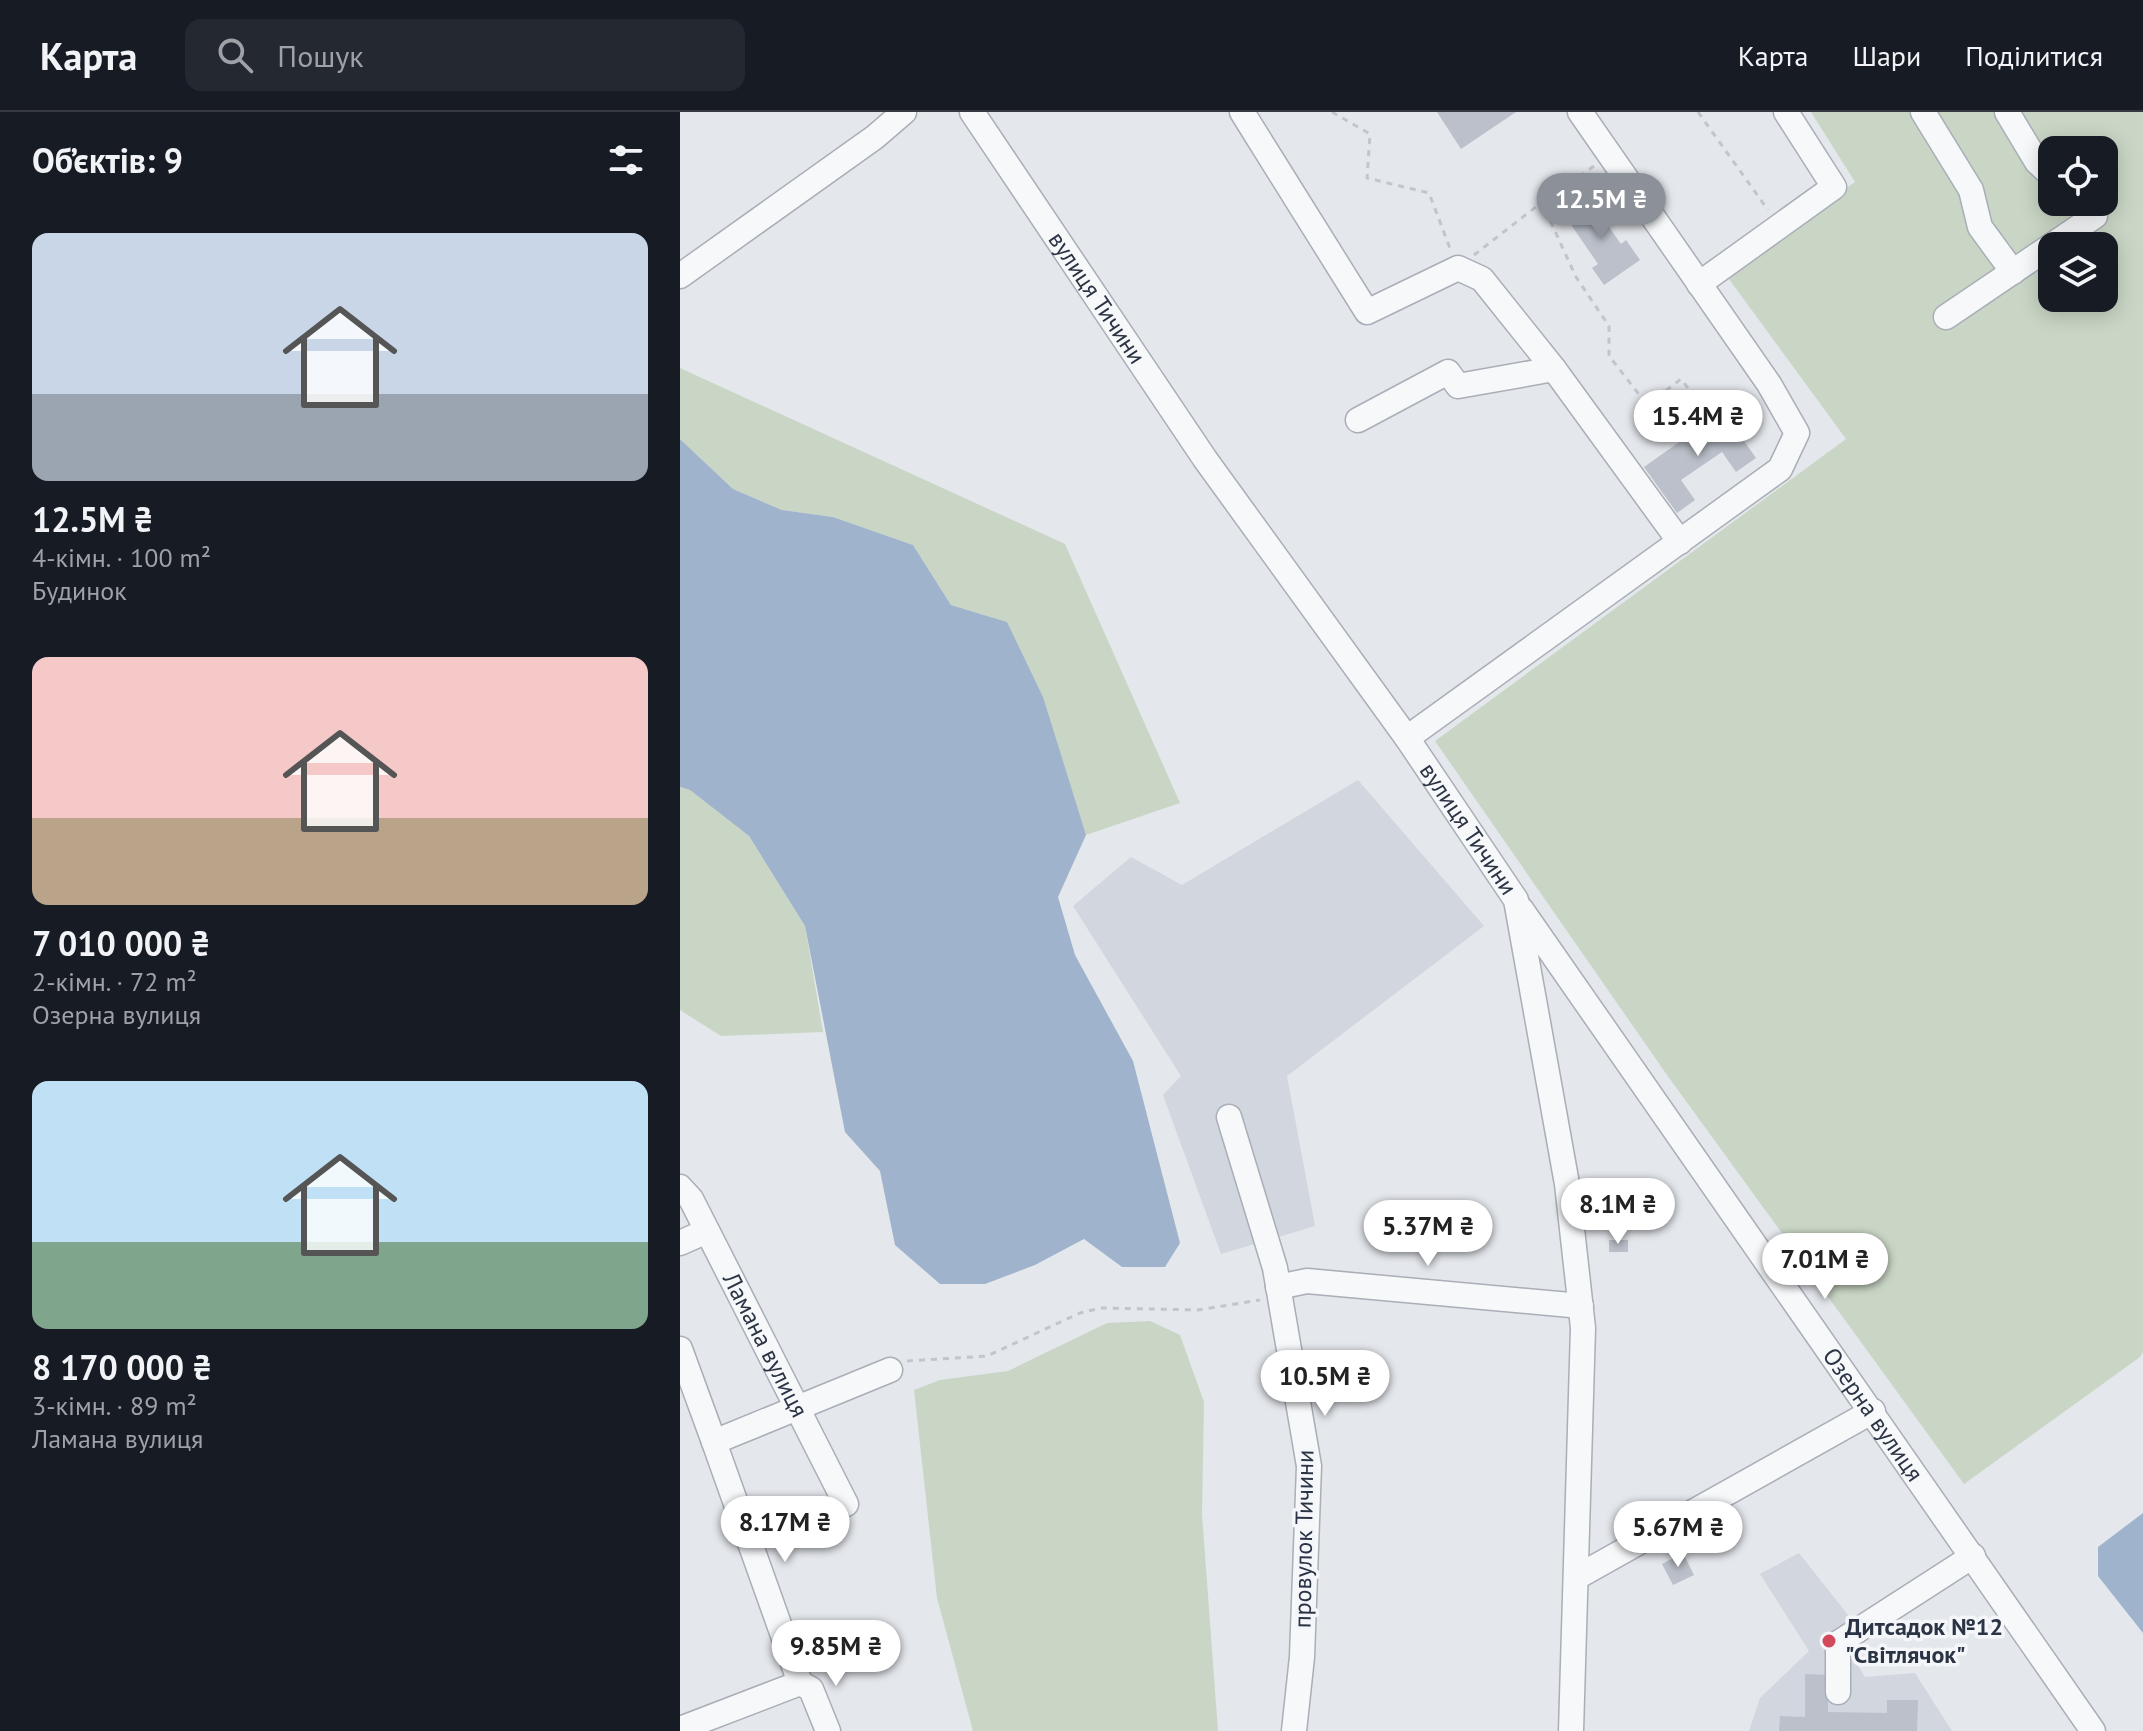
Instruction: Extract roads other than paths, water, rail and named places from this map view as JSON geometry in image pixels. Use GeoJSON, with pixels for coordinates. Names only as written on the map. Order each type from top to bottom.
{"type":"FeatureCollection","features":[{"type":"Feature","properties":{"kind":"street"},"geometry":{"type":"LineString","coordinates":[[680,276],[875,137],[904,112]]}},
{"type":"Feature","properties":{"kind":"street","name":"вулиця Тичини"},"geometry":{"type":"LineString","coordinates":[[972,112],[1205,459],[1407,738],[1516,900],[1567,1184],[1583,1328],[1571,1731]]}},
{"type":"Feature","properties":{"kind":"street"},"geometry":{"type":"LineString","coordinates":[[1242,112],[1367,312],[1458,268],[1482,279],[1554,369],[1680,542]]}},
{"type":"Feature","properties":{"kind":"street"},"geometry":{"type":"LineString","coordinates":[[1407,738],[1780,469],[1797,433],[1769,384],[1580,112]]}},
{"type":"Feature","properties":{"kind":"street"},"geometry":{"type":"LineString","coordinates":[[1699,284],[1834,187],[1786,112]]}},
{"type":"Feature","properties":{"kind":"street"},"geometry":{"type":"LineString","coordinates":[[1923,112],[1971,190],[1980,227],[2013,272]]}},
{"type":"Feature","properties":{"kind":"street"},"geometry":{"type":"LineString","coordinates":[[2007,112],[2038,163]]}},
{"type":"Feature","properties":{"kind":"street"},"geometry":{"type":"LineString","coordinates":[[1946,317],[2095,216]]}},
{"type":"Feature","properties":{"kind":"street"},"geometry":{"type":"LineString","coordinates":[[1358,420],[1448,372],[1458,386],[1554,369]]}},
{"type":"Feature","properties":{"kind":"street","name":"Озерна вулиця"},"geometry":{"type":"LineString","coordinates":[[1516,900],[2093,1731]]}},
{"type":"Feature","properties":{"kind":"street","name":"провулок Тичини"},"geometry":{"type":"LineString","coordinates":[[1229,1117],[1278,1287],[1309,1466],[1302,1657],[1294,1731]]}},
{"type":"Feature","properties":{"kind":"street","name":"Ламана вулиця"},"geometry":{"type":"LineString","coordinates":[[680,1187],[691,1199],[846,1504]]}},
{"type":"Feature","properties":{"kind":"street"},"geometry":{"type":"LineString","coordinates":[[680,1243],[707,1231]]}},
{"type":"Feature","properties":{"kind":"street"},"geometry":{"type":"LineString","coordinates":[[1278,1287],[1307,1281],[1581,1306]]}},
{"type":"Feature","properties":{"kind":"street"},"geometry":{"type":"LineString","coordinates":[[680,1349],[800,1683],[811,1689],[828,1731]]}},
{"type":"Feature","properties":{"kind":"street"},"geometry":{"type":"LineString","coordinates":[[714,1442],[890,1370]]}},
{"type":"Feature","properties":{"kind":"street"},"geometry":{"type":"LineString","coordinates":[[1577,1577],[1873,1411]]}},
{"type":"Feature","properties":{"kind":"street"},"geometry":{"type":"LineString","coordinates":[[1838,1692],[1838,1643],[1973,1556]]}},
{"type":"Feature","properties":{"kind":"street"},"geometry":{"type":"LineString","coordinates":[[680,1729],[800,1683]]}},
{"type":"Feature","properties":{"kind":"water"},"geometry":{"type":"Polygon","coordinates":[[[680,439],[733,489],[782,510],[833,517],[913,545],[951,605],[1007,622],[1043,697],[1086,835],[1058,897],[1075,955],[1133,1061],[1180,1243],[1165,1267],[1122,1267],[1084,1239],[1035,1265],[985,1284],[940,1284],[895,1245],[880,1171],[845,1132],[805,926],[749,836],[690,790],[680,787],[680,439]]]}},
{"type":"Feature","properties":{"kind":"water"},"geometry":{"type":"Polygon","coordinates":[[[2143,1513],[2143,1633],[2098,1576],[2098,1547],[2143,1513]]]}},
{"type":"Feature","properties":{"kind":"place","name":"Дитсадок №12 \"Світлячок\""},"geometry":{"type":"Point","coordinates":[1829,1641]}}]}
